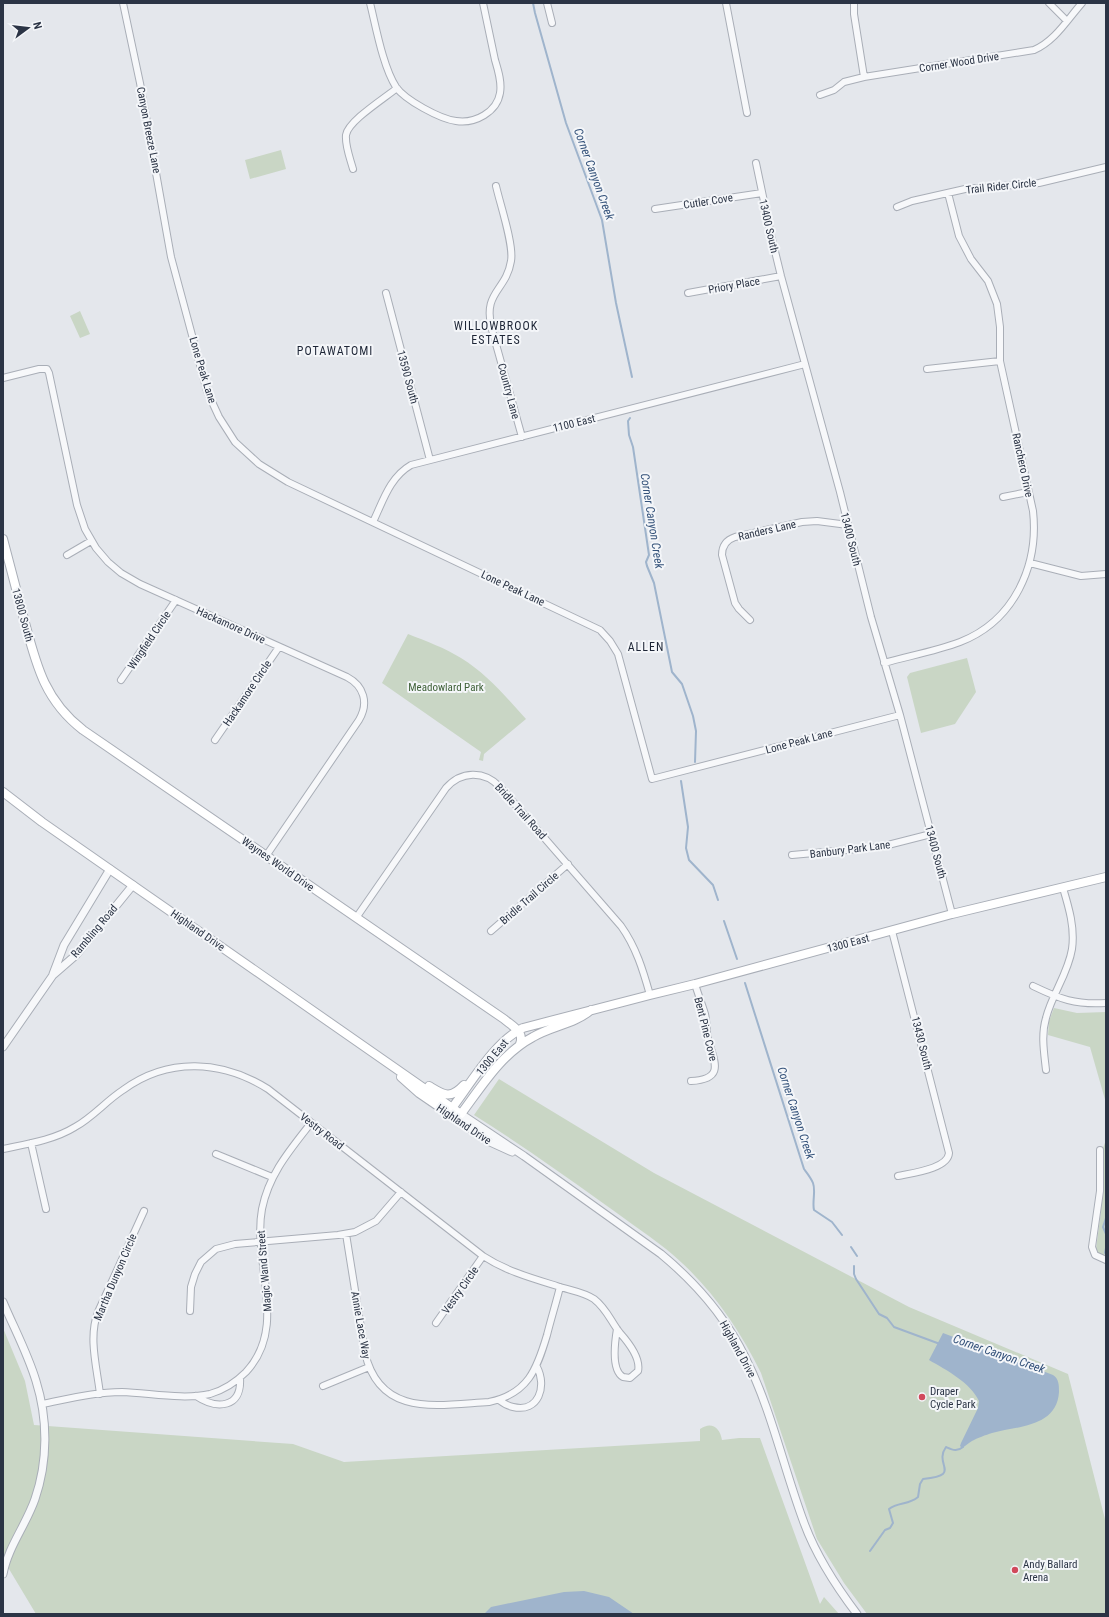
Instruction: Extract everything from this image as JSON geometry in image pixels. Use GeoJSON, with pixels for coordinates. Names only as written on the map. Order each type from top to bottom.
{"type":"FeatureCollection","features":[{"type":"Feature","properties":{"kind":"main road","name":"13800 South"},"geometry":{"type":"LineString","coordinates":[[3,539],[35,662],[47,690]]}},
{"type":"Feature","properties":{"kind":"main road","name":"Waynes World Drive"},"geometry":{"type":"LineString","coordinates":[[47,690],[65,714],[83,730],[518,1030]]}},
{"type":"Feature","properties":{"kind":"main road","name":"Highland Drive"},"geometry":{"type":"LineString","coordinates":[[3,792],[110,870],[452,1108],[459,1117]]}},
{"type":"Feature","properties":{"kind":"main road","name":"1300 East"},"geometry":{"type":"LineString","coordinates":[[452,1108],[500,1045],[518,1030],[695,984],[952,914],[1106,877]]}},
{"type":"Feature","properties":{"kind":"main road","name":"1300 East"},"geometry":{"type":"LineString","coordinates":[[459,1117],[504,1058],[520,1044],[542,1032],[578,1019],[591,1010]]}},
{"type":"Feature","properties":{"kind":"main road"},"geometry":{"type":"LineString","coordinates":[[518,1030],[522,1038],[520,1044]]}},
{"type":"Feature","properties":{"kind":"main road","name":"Highland Drive"},"geometry":{"type":"LineString","coordinates":[[393,1067],[412,1088],[459,1117]]}},
{"type":"Feature","properties":{"kind":"main road"},"geometry":{"type":"LineString","coordinates":[[393,1067],[409,1074],[440,1092],[449,1095],[457,1092],[479,1071]]}},
{"type":"Feature","properties":{"kind":"street","name":"Canyon Breeze Lane"},"geometry":{"type":"LineString","coordinates":[[123,3],[140,83],[171,257]]}},
{"type":"Feature","properties":{"kind":"street"},"geometry":{"type":"LineString","coordinates":[[370,3],[387,68],[397,88],[412,102],[450,120],[463,121],[474,119],[486,114],[492,110],[499,98],[500,79],[483,3]]}},
{"type":"Feature","properties":{"kind":"street"},"geometry":{"type":"LineString","coordinates":[[547,3],[552,23]]}},
{"type":"Feature","properties":{"kind":"street"},"geometry":{"type":"LineString","coordinates":[[726,3],[747,113]]}},
{"type":"Feature","properties":{"kind":"street"},"geometry":{"type":"LineString","coordinates":[[854,3],[854,14],[864,77]]}},
{"type":"Feature","properties":{"kind":"street"},"geometry":{"type":"LineString","coordinates":[[1049,3],[1066,20]]}},
{"type":"Feature","properties":{"kind":"street","name":"Corner Wood Drive"},"geometry":{"type":"LineString","coordinates":[[820,95],[834,90],[844,82],[864,77],[1034,50],[1044,46],[1052,39],[1066,20],[1082,3]]}},
{"type":"Feature","properties":{"kind":"street"},"geometry":{"type":"LineString","coordinates":[[353,169],[346,145],[347,131],[354,122],[397,88]]}},
{"type":"Feature","properties":{"kind":"street","name":"13400 South"},"geometry":{"type":"LineString","coordinates":[[756,163],[781,276],[848,525],[871,617],[900,715],[952,914]]}},
{"type":"Feature","properties":{"kind":"street","name":"Trail Rider Circle"},"geometry":{"type":"LineString","coordinates":[[897,207],[912,201],[948,193],[985,187],[1039,183],[1106,167]]}},
{"type":"Feature","properties":{"kind":"street","name":"Country Lane"},"geometry":{"type":"LineString","coordinates":[[496,186],[512,255],[508,272],[492,298],[489,314],[492,330],[522,437]]}},
{"type":"Feature","properties":{"kind":"street","name":"Cutler Cove"},"geometry":{"type":"LineString","coordinates":[[655,209],[762,193]]}},
{"type":"Feature","properties":{"kind":"street","name":"Ranchero Drive"},"geometry":{"type":"LineString","coordinates":[[884,663],[961,642],[984,629],[998,617],[1019,591],[1030,563],[1033,550],[1034,524],[1000,361],[1000,327],[997,304],[988,282],[971,259],[959,236],[948,193]]}},
{"type":"Feature","properties":{"kind":"street","name":"Lone Peak Lane"},"geometry":{"type":"LineString","coordinates":[[171,257],[207,390],[217,413],[229,434],[251,458],[288,482],[594,626],[606,635],[615,647],[618,654],[652,780],[900,715]]}},
{"type":"Feature","properties":{"kind":"street","name":"Priory Place"},"geometry":{"type":"LineString","coordinates":[[688,293],[781,276]]}},
{"type":"Feature","properties":{"kind":"street","name":"13590 South"},"geometry":{"type":"LineString","coordinates":[[386,293],[430,460]]}},
{"type":"Feature","properties":{"kind":"street"},"geometry":{"type":"LineString","coordinates":[[927,369],[1000,361]]}},
{"type":"Feature","properties":{"kind":"street","name":"1100 East"},"geometry":{"type":"LineString","coordinates":[[373,522],[392,481],[397,474],[411,464],[805,364]]}},
{"type":"Feature","properties":{"kind":"street","name":"Hackamore Drive"},"geometry":{"type":"LineString","coordinates":[[3,378],[39,369],[46,369],[52,381],[79,511],[91,541],[108,562],[120,573],[134,581],[352,680],[361,690],[365,704],[360,720],[266,856]]}},
{"type":"Feature","properties":{"kind":"street"},"geometry":{"type":"LineString","coordinates":[[1003,496],[1028,492]]}},
{"type":"Feature","properties":{"kind":"street","name":"Randers Lane"},"geometry":{"type":"LineString","coordinates":[[750,620],[735,603],[722,555],[723,548],[727,541],[735,537],[802,522],[817,521],[848,525]]}},
{"type":"Feature","properties":{"kind":"street"},"geometry":{"type":"LineString","coordinates":[[67,555],[91,541]]}},
{"type":"Feature","properties":{"kind":"street"},"geometry":{"type":"LineString","coordinates":[[1030,563],[1081,576],[1106,574]]}},
{"type":"Feature","properties":{"kind":"street","name":"Wingfield Circle"},"geometry":{"type":"LineString","coordinates":[[121,680],[176,600]]}},
{"type":"Feature","properties":{"kind":"street","name":"Hackamore Circle"},"geometry":{"type":"LineString","coordinates":[[215,740],[279,646]]}},
{"type":"Feature","properties":{"kind":"street","name":"Bridle Trail Road"},"geometry":{"type":"LineString","coordinates":[[356,918],[446,788],[455,780],[467,775],[479,774],[496,782],[626,933],[639,958],[650,995]]}},
{"type":"Feature","properties":{"kind":"street","name":"Banbury Park Lane"},"geometry":{"type":"LineString","coordinates":[[792,855],[873,848],[931,834]]}},
{"type":"Feature","properties":{"kind":"street","name":"Bridle Trail Circle"},"geometry":{"type":"LineString","coordinates":[[491,931],[568,864]]}},
{"type":"Feature","properties":{"kind":"street","name":"Rambling Road"},"geometry":{"type":"LineString","coordinates":[[53,975],[64,945],[110,870]]}},
{"type":"Feature","properties":{"kind":"street","name":"Rambling Road"},"geometry":{"type":"LineString","coordinates":[[3,1047],[53,975],[76,955],[133,885]]}},
{"type":"Feature","properties":{"kind":"street"},"geometry":{"type":"LineString","coordinates":[[1046,1070],[1044,1029],[1046,1017],[1067,968],[1072,948],[1072,927],[1063,888]]}},
{"type":"Feature","properties":{"kind":"street","name":"13430 South"},"geometry":{"type":"LineString","coordinates":[[892,931],[949,1150],[949,1156],[945,1163],[898,1176]]}},
{"type":"Feature","properties":{"kind":"street","name":"Bent Pine Cove"},"geometry":{"type":"LineString","coordinates":[[691,1081],[707,1078],[714,1070],[716,1065],[708,1039],[705,1015],[695,984]]}},
{"type":"Feature","properties":{"kind":"street"},"geometry":{"type":"LineString","coordinates":[[1033,986],[1054,996],[1080,1003],[1106,1003]]}},
{"type":"Feature","properties":{"kind":"street","name":"Vestry Road"},"geometry":{"type":"LineString","coordinates":[[3,1149],[31,1143],[75,1128],[94,1115],[122,1090],[139,1080],[164,1070],[190,1066],[224,1069],[247,1077],[268,1088],[483,1256],[517,1274],[588,1295],[594,1299],[607,1312],[617,1329],[628,1342],[637,1362],[638,1371],[630,1378],[623,1377],[617,1371],[615,1344],[617,1329]]}},
{"type":"Feature","properties":{"kind":"street","name":"Highland Drive"},"geometry":{"type":"LineString","coordinates":[[459,1117],[490,1142],[524,1156],[661,1254],[699,1289],[718,1312],[739,1345],[757,1384],[812,1543],[837,1587],[857,1614]]}},
{"type":"Feature","properties":{"kind":"street","name":"Magic Wand Street"},"geometry":{"type":"LineString","coordinates":[[42,1404],[100,1394],[122,1392],[196,1396],[217,1391],[240,1378],[258,1356],[264,1342],[268,1326],[268,1310],[261,1242],[262,1210],[272,1177],[286,1154],[311,1123]]}},
{"type":"Feature","properties":{"kind":"street"},"geometry":{"type":"LineString","coordinates":[[31,1143],[46,1209]]}},
{"type":"Feature","properties":{"kind":"street"},"geometry":{"type":"LineString","coordinates":[[1100,1150],[1100,1191],[1092,1247],[1095,1255],[1106,1260]]}},
{"type":"Feature","properties":{"kind":"street"},"geometry":{"type":"LineString","coordinates":[[216,1154],[272,1177]]}},
{"type":"Feature","properties":{"kind":"street"},"geometry":{"type":"LineString","coordinates":[[190,1311],[192,1280],[206,1257],[216,1249],[228,1245],[346,1234],[363,1229],[376,1221],[401,1192]]}},
{"type":"Feature","properties":{"kind":"street","name":"Martha Dunyon Circle"},"geometry":{"type":"LineString","coordinates":[[100,1394],[93,1337],[94,1324],[144,1210]]}},
{"type":"Feature","properties":{"kind":"street","name":"Annie Lace Way"},"geometry":{"type":"LineString","coordinates":[[346,1234],[364,1353],[369,1367],[377,1381],[386,1390],[396,1397],[410,1403],[425,1406],[489,1402],[499,1400],[518,1390],[537,1367],[560,1287]]}},
{"type":"Feature","properties":{"kind":"street","name":"Vestry Circle"},"geometry":{"type":"LineString","coordinates":[[436,1323],[483,1256]]}},
{"type":"Feature","properties":{"kind":"street"},"geometry":{"type":"LineString","coordinates":[[3,1302],[32,1370],[42,1404],[44,1443],[43,1462],[39,1485],[31,1509],[10,1550],[3,1574]]}},
{"type":"Feature","properties":{"kind":"street"},"geometry":{"type":"LineString","coordinates":[[323,1386],[369,1367]]}},
{"type":"Feature","properties":{"kind":"street","name":"Annie Lace Way"},"geometry":{"type":"LineString","coordinates":[[499,1400],[508,1406],[520,1408],[526,1407],[535,1401],[540,1393],[542,1384],[537,1367]]}},
{"type":"Feature","properties":{"kind":"street","name":"Magic Wand Street"},"geometry":{"type":"LineString","coordinates":[[196,1396],[206,1403],[213,1404],[230,1402],[238,1396],[240,1391],[240,1378]]}},
{"type":"Feature","properties":{"kind":"green space"},"geometry":{"type":"Polygon","coordinates":[[[281,150],[286,169],[250,179],[245,160],[281,150]]]}},
{"type":"Feature","properties":{"kind":"green space"},"geometry":{"type":"Polygon","coordinates":[[[80,311],[90,334],[80,338],[70,316],[80,311]]]}},
{"type":"Feature","properties":{"kind":"green space","name":"Meadowlard Park"},"geometry":{"type":"Polygon","coordinates":[[[408,634],[448,651],[470,664],[496,686],[526,719],[484,754],[483,761],[479,760],[481,752],[382,683],[408,634]]]}},
{"type":"Feature","properties":{"kind":"green space"},"geometry":{"type":"Polygon","coordinates":[[[967,658],[976,692],[955,724],[921,733],[907,677],[910,673],[967,658]]]}},
{"type":"Feature","properties":{"kind":"green space"},"geometry":{"type":"Polygon","coordinates":[[[1054,1008],[1077,1013],[1106,1012],[1106,1103],[1090,1047],[1048,1035],[1049,1021],[1054,1008]]]}},
{"type":"Feature","properties":{"kind":"green space"},"geometry":{"type":"Polygon","coordinates":[[[499,1079],[654,1173],[909,1307],[1068,1374],[1106,1523],[1106,1614],[867,1614],[844,1583],[817,1539],[761,1373],[732,1322],[708,1290],[666,1249],[553,1168],[474,1115],[499,1079]]]}},
{"type":"Feature","properties":{"kind":"green space"},"geometry":{"type":"Polygon","coordinates":[[[1106,1140],[1106,1256],[1098,1253],[1096,1249],[1101,1211],[1103,1148],[1106,1140]]]}},
{"type":"Feature","properties":{"kind":"green space"},"geometry":{"type":"Polygon","coordinates":[[[3,1328],[25,1381],[34,1425],[293,1444],[344,1462],[700,1441],[700,1429],[708,1426],[717,1429],[722,1440],[760,1438],[820,1604],[824,1597],[839,1614],[36,1614],[3,1559],[3,1328]]]}},
{"type":"Feature","properties":{"kind":"water"},"geometry":{"type":"Polygon","coordinates":[[[943,1333],[1053,1375],[1058,1380],[1059,1385],[1057,1404],[1044,1419],[1024,1426],[992,1433],[974,1440],[962,1448],[960,1446],[961,1443],[978,1408],[979,1401],[964,1382],[929,1360],[943,1333]]]}},
{"type":"Feature","properties":{"kind":"water"},"geometry":{"type":"Polygon","coordinates":[[[584,1591],[609,1597],[634,1614],[484,1614],[491,1607],[564,1592],[584,1591]]]}},
{"type":"Feature","properties":{"kind":"waterway","name":"Corner Canyon Creek"},"geometry":{"type":"LineString","coordinates":[[533,3],[566,123],[602,220],[616,303],[632,377]]}},
{"type":"Feature","properties":{"kind":"waterway","name":"Corner Canyon Creek"},"geometry":{"type":"LineString","coordinates":[[630,418],[628,421],[629,435],[633,447],[649,555],[646,562],[654,583],[672,672],[682,684],[693,716],[696,731],[695,762]]}},
{"type":"Feature","properties":{"kind":"waterway","name":"Corner Canyon Creek"},"geometry":{"type":"LineString","coordinates":[[681,781],[688,827],[686,848],[689,860],[713,885],[718,900]]}},
{"type":"Feature","properties":{"kind":"waterway","name":"Corner Canyon Creek"},"geometry":{"type":"LineString","coordinates":[[724,921],[737,959]]}},
{"type":"Feature","properties":{"kind":"waterway","name":"Corner Canyon Creek"},"geometry":{"type":"LineString","coordinates":[[745,983],[804,1169],[813,1183],[814,1210],[832,1222],[842,1235]]}},
{"type":"Feature","properties":{"kind":"waterway"},"geometry":{"type":"LineString","coordinates":[[1106,1218],[1103,1227],[1106,1234]]}},
{"type":"Feature","properties":{"kind":"waterway","name":"Corner Canyon Creek"},"geometry":{"type":"LineString","coordinates":[[851,1247],[857,1256]]}},
{"type":"Feature","properties":{"kind":"waterway"},"geometry":{"type":"LineString","coordinates":[[1105,1253],[1106,1248]]}},
{"type":"Feature","properties":{"kind":"waterway","name":"Corner Canyon Creek"},"geometry":{"type":"LineString","coordinates":[[854,1266],[854,1274],[856,1279],[879,1314],[887,1318],[894,1327],[940,1344]]}},
{"type":"Feature","properties":{"kind":"waterway","name":"Corner Canyon Creek"},"geometry":{"type":"LineString","coordinates":[[870,1551],[885,1530],[890,1528],[893,1523],[889,1509],[896,1505],[915,1500],[918,1497],[920,1484],[923,1479],[942,1475],[945,1468],[943,1453],[946,1447],[955,1450],[959,1450],[963,1447]]}},
{"type":"Feature","properties":{"kind":"place","name":"Draper Cycle Park"},"geometry":{"type":"Point","coordinates":[922,1397]}},
{"type":"Feature","properties":{"kind":"place","name":"Andy Ballard Arena"},"geometry":{"type":"Point","coordinates":[1015,1570]}},
{"type":"Feature","properties":{"kind":"district","name":"WILLOWBROOK ESTATES"},"geometry":{"type":"Point","coordinates":[496,333]}},
{"type":"Feature","properties":{"kind":"district","name":"POTAWATOMI"},"geometry":{"type":"Point","coordinates":[335,351]}},
{"type":"Feature","properties":{"kind":"district","name":"ALLEN"},"geometry":{"type":"Point","coordinates":[646,647]}}]}
